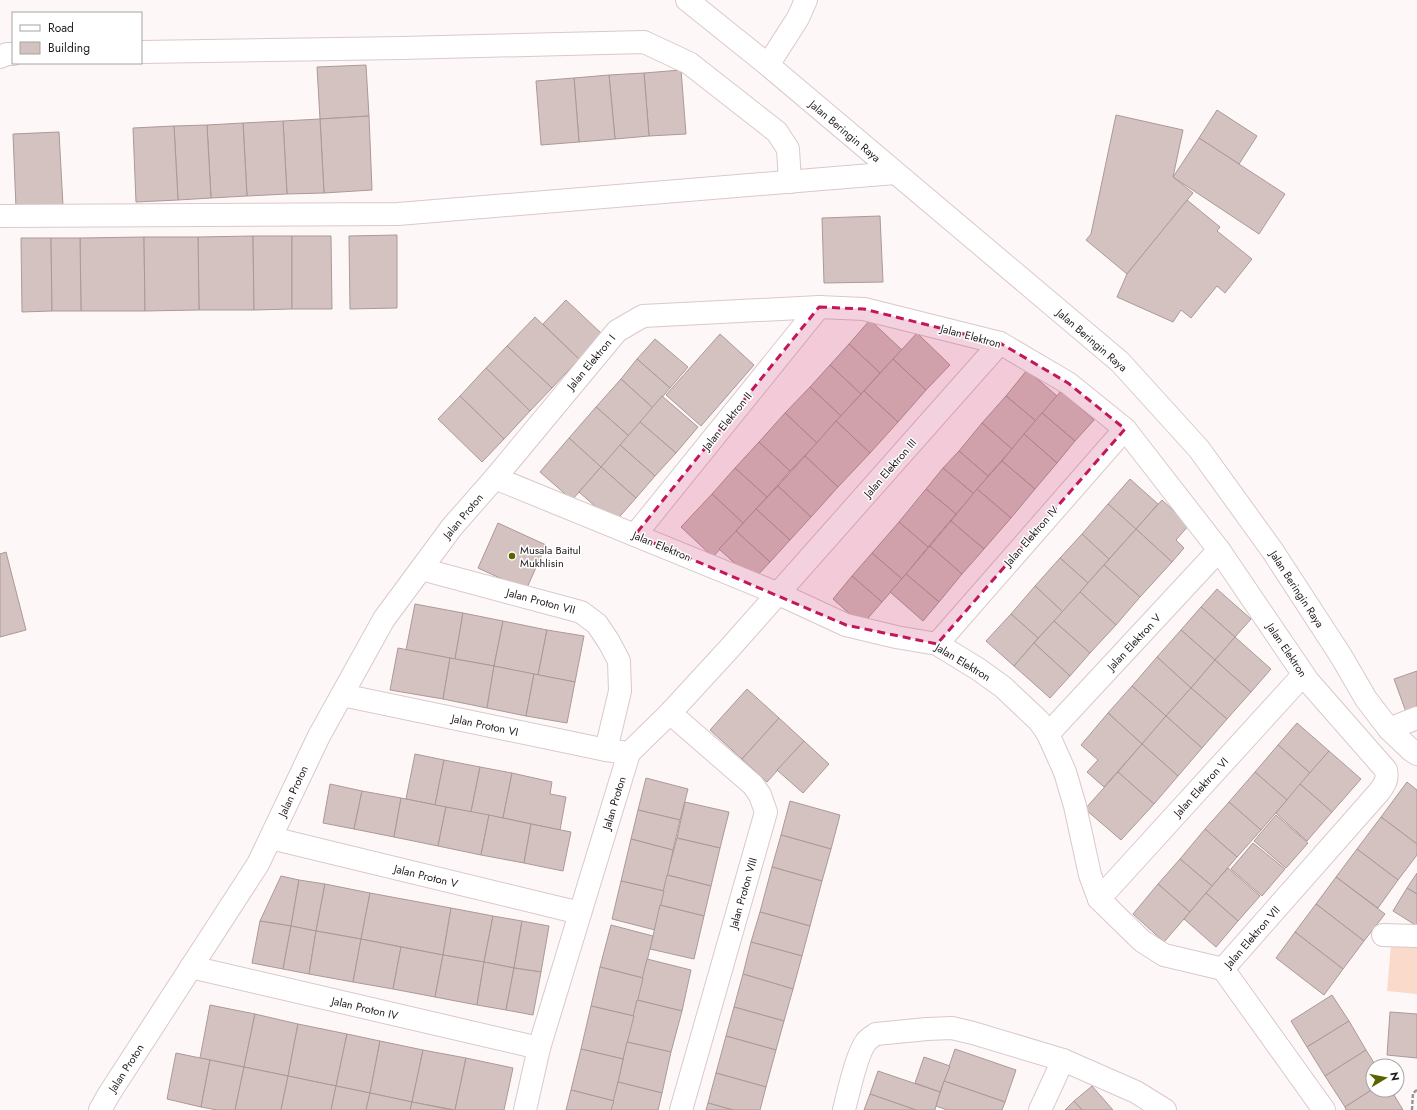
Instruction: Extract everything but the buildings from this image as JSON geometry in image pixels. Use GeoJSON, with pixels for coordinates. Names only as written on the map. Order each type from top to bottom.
{"type":"FeatureCollection","features":[{"type":"Feature","properties":{"kind":"street","name":"Jalan Beringin Raya"},"geometry":{"type":"LineString","coordinates":[[687,0],[768,65],[1120,362],[1199,449],[1272,550],[1341,656],[1366,699],[1389,730],[1417,754]]}},
{"type":"Feature","properties":{"kind":"street"},"geometry":{"type":"LineString","coordinates":[[768,65],[798,18],[806,0]]}},
{"type":"Feature","properties":{"kind":"street"},"geometry":{"type":"LineString","coordinates":[[142,52],[644,42],[689,63],[777,132],[788,149],[790,182]]}},
{"type":"Feature","properties":{"kind":"street"},"geometry":{"type":"LineString","coordinates":[[0,57],[6,54],[12,54]]}},
{"type":"Feature","properties":{"kind":"street"},"geometry":{"type":"LineString","coordinates":[[0,216],[398,214],[895,173]]}},
{"type":"Feature","properties":{"kind":"street","name":"Jalan Elektron"},"geometry":{"type":"LineString","coordinates":[[819,307],[864,309],[1000,342],[1068,383],[1125,429],[1219,550],[1304,675],[1386,770],[1387,776],[1385,783],[1379,792]]}},
{"type":"Feature","properties":{"kind":"street","name":"Jalan Elektron I"},"geometry":{"type":"LineString","coordinates":[[495,478],[617,330],[644,316],[819,307]]}},
{"type":"Feature","properties":{"kind":"street","name":"Jalan Elektron II"},"geometry":{"type":"LineString","coordinates":[[635,535],[819,307]]}},
{"type":"Feature","properties":{"kind":"street","name":"Jalan Elektron III"},"geometry":{"type":"LineString","coordinates":[[773,601],[1000,342]]}},
{"type":"Feature","properties":{"kind":"street","name":"Jalan Elektron IV"},"geometry":{"type":"LineString","coordinates":[[937,644],[1125,429]]}},
{"type":"Feature","properties":{"kind":"street","name":"Jalan Elektron"},"geometry":{"type":"LineString","coordinates":[[495,478],[635,535],[773,601],[846,625],[896,637],[937,644],[978,669],[1003,687],[1038,721],[1048,734],[1065,772],[1075,806],[1090,875],[1099,899],[1142,941],[1164,955],[1222,969]]}},
{"type":"Feature","properties":{"kind":"street","name":"Jalan Proton"},"geometry":{"type":"LineString","coordinates":[[104,1109],[258,864],[319,736],[384,619],[452,527],[495,478]]}},
{"type":"Feature","properties":{"kind":"street","name":"Jalan Elektron V"},"geometry":{"type":"LineString","coordinates":[[1048,734],[1219,550]]}},
{"type":"Feature","properties":{"kind":"street","name":"Jalan Proton VII"},"geometry":{"type":"LineString","coordinates":[[421,569],[581,612],[597,624],[619,661],[620,691],[606,750]]}},
{"type":"Feature","properties":{"kind":"street","name":"Jalan Proton"},"geometry":{"type":"LineString","coordinates":[[525,1110],[539,1048],[629,752],[670,713],[773,601]]}},
{"type":"Feature","properties":{"kind":"street","name":"Jalan Elektron VI"},"geometry":{"type":"LineString","coordinates":[[1099,899],[1304,675]]}},
{"type":"Feature","properties":{"kind":"street","name":"Jalan Proton VI"},"geometry":{"type":"LineString","coordinates":[[342,695],[606,750],[629,752]]}},
{"type":"Feature","properties":{"kind":"street","name":"Jalan Proton VIII"},"geometry":{"type":"LineString","coordinates":[[670,713],[753,785],[760,795],[766,812],[681,1110]]}},
{"type":"Feature","properties":{"kind":"street"},"geometry":{"type":"LineString","coordinates":[[1389,730],[1417,718]]}},
{"type":"Feature","properties":{"kind":"street","name":"Jalan Elektron VII"},"geometry":{"type":"LineString","coordinates":[[1324,1110],[1222,969],[1379,792]]}},
{"type":"Feature","properties":{"kind":"street","name":"Jalan Proton V"},"geometry":{"type":"LineString","coordinates":[[271,838],[580,913]]}},
{"type":"Feature","properties":{"kind":"street"},"geometry":{"type":"LineString","coordinates":[[1383,935],[1417,936]]}},
{"type":"Feature","properties":{"kind":"street","name":"Jalan Proton IV"},"geometry":{"type":"LineString","coordinates":[[192,967],[539,1048]]}},
{"type":"Feature","properties":{"kind":"street"},"geometry":{"type":"LineString","coordinates":[[844,1110],[859,1058],[866,1042],[876,1034],[952,1028],[974,1033],[1063,1060],[1136,1092],[1165,1110]]}},
{"type":"Feature","properties":{"kind":"street"},"geometry":{"type":"LineString","coordinates":[[1040,1110],[1063,1060]]}},
{"type":"Feature","properties":{"kind":"path"},"geometry":{"type":"LineString","coordinates":[[1412,1110],[1413,1092],[1417,1090]]}},
{"type":"Feature","properties":{"kind":"highlighted area"},"geometry":{"type":"Polygon","coordinates":[[[819,307],[864,309],[1000,343],[1068,383],[1125,429],[937,644],[846,625],[635,535],[819,307]]]}},
{"type":"Feature","properties":{"kind":"shaded area"},"geometry":{"type":"Polygon","coordinates":[[[1391,944],[1417,946],[1417,994],[1387,991],[1391,944]]]}},
{"type":"Feature","properties":{"kind":"place","name":"Musala Baitul Mukhlisin"},"geometry":{"type":"Point","coordinates":[512,556]}}]}
